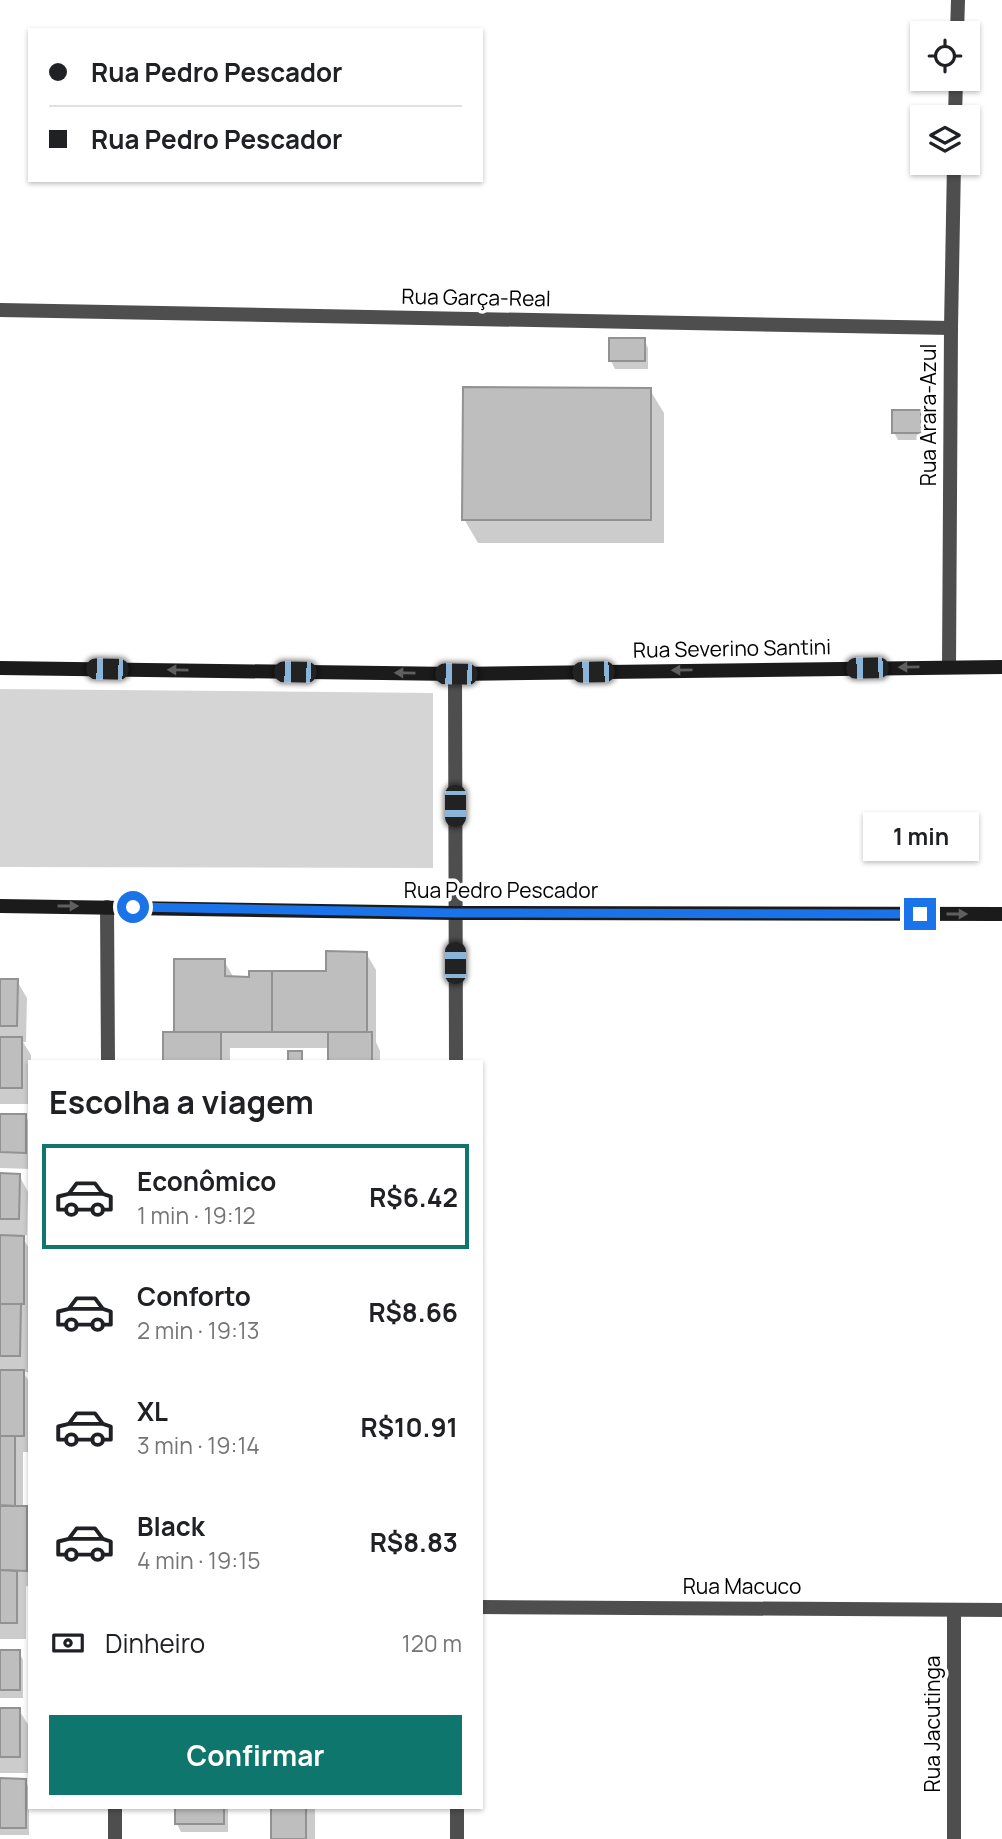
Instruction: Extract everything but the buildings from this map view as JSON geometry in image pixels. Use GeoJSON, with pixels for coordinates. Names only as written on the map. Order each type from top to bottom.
{"type":"FeatureCollection","features":[{"type":"Feature","properties":{"kind":"street"},"geometry":{"type":"LineString","coordinates":[[957,21],[958,0]]}},
{"type":"Feature","properties":{"kind":"street","name":"Rua Arara-Azul"},"geometry":{"type":"LineString","coordinates":[[949,667],[954,175]]}},
{"type":"Feature","properties":{"kind":"street","name":"Rua Garça-Real"},"geometry":{"type":"LineString","coordinates":[[0,310],[951,328]]}},
{"type":"Feature","properties":{"kind":"street","name":"Rua Severino Santini"},"geometry":{"type":"LineString","coordinates":[[0,668],[456,674],[1002,667]]}},
{"type":"Feature","properties":{"kind":"street"},"geometry":{"type":"LineString","coordinates":[[456,674],[456,1060]]}},
{"type":"Feature","properties":{"kind":"street","name":"Rua Pedro Pescador"},"geometry":{"type":"LineString","coordinates":[[0,906],[455,913],[1002,914]]}},
{"type":"Feature","properties":{"kind":"street"},"geometry":{"type":"LineString","coordinates":[[107,907],[108,1060]]}},
{"type":"Feature","properties":{"kind":"street","name":"Rua Macuco"},"geometry":{"type":"LineString","coordinates":[[483,1607],[1002,1610]]}},
{"type":"Feature","properties":{"kind":"street","name":"Rua Jacutinga"},"geometry":{"type":"LineString","coordinates":[[954,1609],[954,1839]]}},
{"type":"Feature","properties":{"kind":"street"},"geometry":{"type":"LineString","coordinates":[[115,1809],[115,1839]]}},
{"type":"Feature","properties":{"kind":"street"},"geometry":{"type":"LineString","coordinates":[[457,1809],[457,1839]]}},
{"type":"Feature","properties":{"kind":"shaded area"},"geometry":{"type":"Polygon","coordinates":[[[0,689],[433,693],[433,868],[0,867],[0,689]]]}},
{"type":"Feature","properties":{"kind":"route"},"geometry":{"type":"LineString","coordinates":[[133,907],[455,913],[920,914]]}}]}
